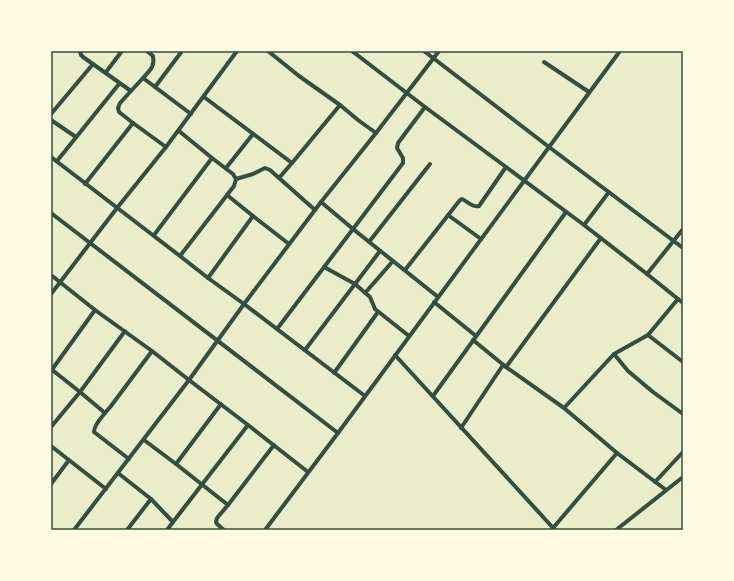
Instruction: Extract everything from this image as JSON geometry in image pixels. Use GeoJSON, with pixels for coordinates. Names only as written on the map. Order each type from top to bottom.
{"type":"FeatureCollection","features":[{"type":"Feature","properties":{"kind":"street"},"geometry":{"type":"LineString","coordinates":[[80,51],[81,54],[93,64],[131,91]]}},
{"type":"Feature","properties":{"kind":"street"},"geometry":{"type":"LineString","coordinates":[[106,72],[122,51]]}},
{"type":"Feature","properties":{"kind":"street"},"geometry":{"type":"LineString","coordinates":[[147,51],[153,56],[154,62],[152,68],[118,108],[119,112],[166,147]]}},
{"type":"Feature","properties":{"kind":"street"},"geometry":{"type":"LineString","coordinates":[[155,87],[182,51]]}},
{"type":"Feature","properties":{"kind":"street"},"geometry":{"type":"LineString","coordinates":[[51,294],[116,208],[179,131],[237,51]]}},
{"type":"Feature","properties":{"kind":"street"},"geometry":{"type":"LineString","coordinates":[[268,51],[376,133]]}},
{"type":"Feature","properties":{"kind":"street"},"geometry":{"type":"LineString","coordinates":[[352,51],[424,107],[584,225],[683,303]]}},
{"type":"Feature","properties":{"kind":"street"},"geometry":{"type":"LineString","coordinates":[[424,51],[683,248]]}},
{"type":"Feature","properties":{"kind":"street"},"geometry":{"type":"LineString","coordinates":[[74,530],[144,440],[321,202],[439,51]]}},
{"type":"Feature","properties":{"kind":"street"},"geometry":{"type":"LineString","coordinates":[[265,530],[620,51]]}},
{"type":"Feature","properties":{"kind":"street"},"geometry":{"type":"LineString","coordinates":[[544,62],[589,92]]}},
{"type":"Feature","properties":{"kind":"street"},"geometry":{"type":"LineString","coordinates":[[51,114],[93,64]]}},
{"type":"Feature","properties":{"kind":"street"},"geometry":{"type":"LineString","coordinates":[[143,78],[191,114]]}},
{"type":"Feature","properties":{"kind":"street"},"geometry":{"type":"LineString","coordinates":[[57,161],[120,84]]}},
{"type":"Feature","properties":{"kind":"street"},"geometry":{"type":"LineString","coordinates":[[204,97],[292,163]]}},
{"type":"Feature","properties":{"kind":"street"},"geometry":{"type":"LineString","coordinates":[[279,178],[340,106]]}},
{"type":"Feature","properties":{"kind":"street"},"geometry":{"type":"LineString","coordinates":[[277,329],[403,163],[403,158],[397,148],[398,143],[424,107]]}},
{"type":"Feature","properties":{"kind":"street"},"geometry":{"type":"LineString","coordinates":[[51,120],[76,137]]}},
{"type":"Feature","properties":{"kind":"street"},"geometry":{"type":"LineString","coordinates":[[85,184],[134,123]]}},
{"type":"Feature","properties":{"kind":"street"},"geometry":{"type":"LineString","coordinates":[[179,131],[233,174],[236,180],[234,186],[180,256]]}},
{"type":"Feature","properties":{"kind":"street"},"geometry":{"type":"LineString","coordinates":[[226,168],[253,134]]}},
{"type":"Feature","properties":{"kind":"street"},"geometry":{"type":"LineString","coordinates":[[51,157],[116,208],[154,235],[208,278],[365,396]]}},
{"type":"Feature","properties":{"kind":"street"},"geometry":{"type":"LineString","coordinates":[[154,235],[212,158]]}},
{"type":"Feature","properties":{"kind":"street"},"geometry":{"type":"LineString","coordinates":[[369,242],[430,164]]}},
{"type":"Feature","properties":{"kind":"street"},"geometry":{"type":"LineString","coordinates":[[405,270],[460,200],[462,199],[474,206],[479,206],[506,167]]}},
{"type":"Feature","properties":{"kind":"street"},"geometry":{"type":"LineString","coordinates":[[236,180],[265,168],[270,170],[315,210]]}},
{"type":"Feature","properties":{"kind":"street"},"geometry":{"type":"LineString","coordinates":[[584,225],[609,192]]}},
{"type":"Feature","properties":{"kind":"street"},"geometry":{"type":"LineString","coordinates":[[227,195],[289,244]]}},
{"type":"Feature","properties":{"kind":"street"},"geometry":{"type":"LineString","coordinates":[[321,202],[438,297]]}},
{"type":"Feature","properties":{"kind":"street"},"geometry":{"type":"LineString","coordinates":[[433,396],[566,212]]}},
{"type":"Feature","properties":{"kind":"street"},"geometry":{"type":"LineString","coordinates":[[51,213],[338,433]]}},
{"type":"Feature","properties":{"kind":"street"},"geometry":{"type":"LineString","coordinates":[[448,215],[481,239]]}},
{"type":"Feature","properties":{"kind":"street"},"geometry":{"type":"LineString","coordinates":[[208,278],[252,216]]}},
{"type":"Feature","properties":{"kind":"street"},"geometry":{"type":"LineString","coordinates":[[648,274],[683,229]]}},
{"type":"Feature","properties":{"kind":"street"},"geometry":{"type":"LineString","coordinates":[[461,428],[600,238]]}},
{"type":"Feature","properties":{"kind":"street"},"geometry":{"type":"LineString","coordinates":[[305,350],[380,251]]}},
{"type":"Feature","properties":{"kind":"street"},"geometry":{"type":"LineString","coordinates":[[365,293],[393,261]]}},
{"type":"Feature","properties":{"kind":"street"},"geometry":{"type":"LineString","coordinates":[[324,267],[354,284],[370,297],[374,309],[409,336]]}},
{"type":"Feature","properties":{"kind":"street"},"geometry":{"type":"LineString","coordinates":[[51,275],[308,472]]}},
{"type":"Feature","properties":{"kind":"street"},"geometry":{"type":"LineString","coordinates":[[564,408],[614,354],[648,335],[678,299]]}},
{"type":"Feature","properties":{"kind":"street"},"geometry":{"type":"LineString","coordinates":[[434,302],[476,336]]}},
{"type":"Feature","properties":{"kind":"street"},"geometry":{"type":"LineString","coordinates":[[96,310],[51,370],[105,413]]}},
{"type":"Feature","properties":{"kind":"street"},"geometry":{"type":"LineString","coordinates":[[334,372],[378,312]]}},
{"type":"Feature","properties":{"kind":"street"},"geometry":{"type":"LineString","coordinates":[[51,427],[80,392],[125,331]]}},
{"type":"Feature","properties":{"kind":"street"},"geometry":{"type":"LineString","coordinates":[[648,335],[683,362]]}},
{"type":"Feature","properties":{"kind":"street"},"geometry":{"type":"LineString","coordinates":[[473,340],[505,366],[564,408],[618,453],[666,490]]}},
{"type":"Feature","properties":{"kind":"street"},"geometry":{"type":"LineString","coordinates":[[129,459],[94,432],[94,430],[152,351]]}},
{"type":"Feature","properties":{"kind":"street"},"geometry":{"type":"LineString","coordinates":[[614,354],[628,371],[683,414]]}},
{"type":"Feature","properties":{"kind":"street"},"geometry":{"type":"LineString","coordinates":[[395,355],[554,529],[618,453]]}},
{"type":"Feature","properties":{"kind":"street"},"geometry":{"type":"LineString","coordinates":[[176,464],[221,404]]}},
{"type":"Feature","properties":{"kind":"street"},"geometry":{"type":"LineString","coordinates":[[167,530],[248,425]]}},
{"type":"Feature","properties":{"kind":"street"},"geometry":{"type":"LineString","coordinates":[[144,440],[228,505]]}},
{"type":"Feature","properties":{"kind":"street"},"geometry":{"type":"LineString","coordinates":[[224,530],[217,524],[217,518],[274,445]]}},
{"type":"Feature","properties":{"kind":"street"},"geometry":{"type":"LineString","coordinates":[[51,446],[106,489]]}},
{"type":"Feature","properties":{"kind":"street"},"geometry":{"type":"LineString","coordinates":[[655,482],[683,452]]}},
{"type":"Feature","properties":{"kind":"street"},"geometry":{"type":"LineString","coordinates":[[51,484],[69,460]]}},
{"type":"Feature","properties":{"kind":"street"},"geometry":{"type":"LineString","coordinates":[[118,473],[150,499],[173,522]]}},
{"type":"Feature","properties":{"kind":"street"},"geometry":{"type":"LineString","coordinates":[[616,530],[683,477]]}},
{"type":"Feature","properties":{"kind":"street"},"geometry":{"type":"LineString","coordinates":[[127,530],[150,499]]}}]}
